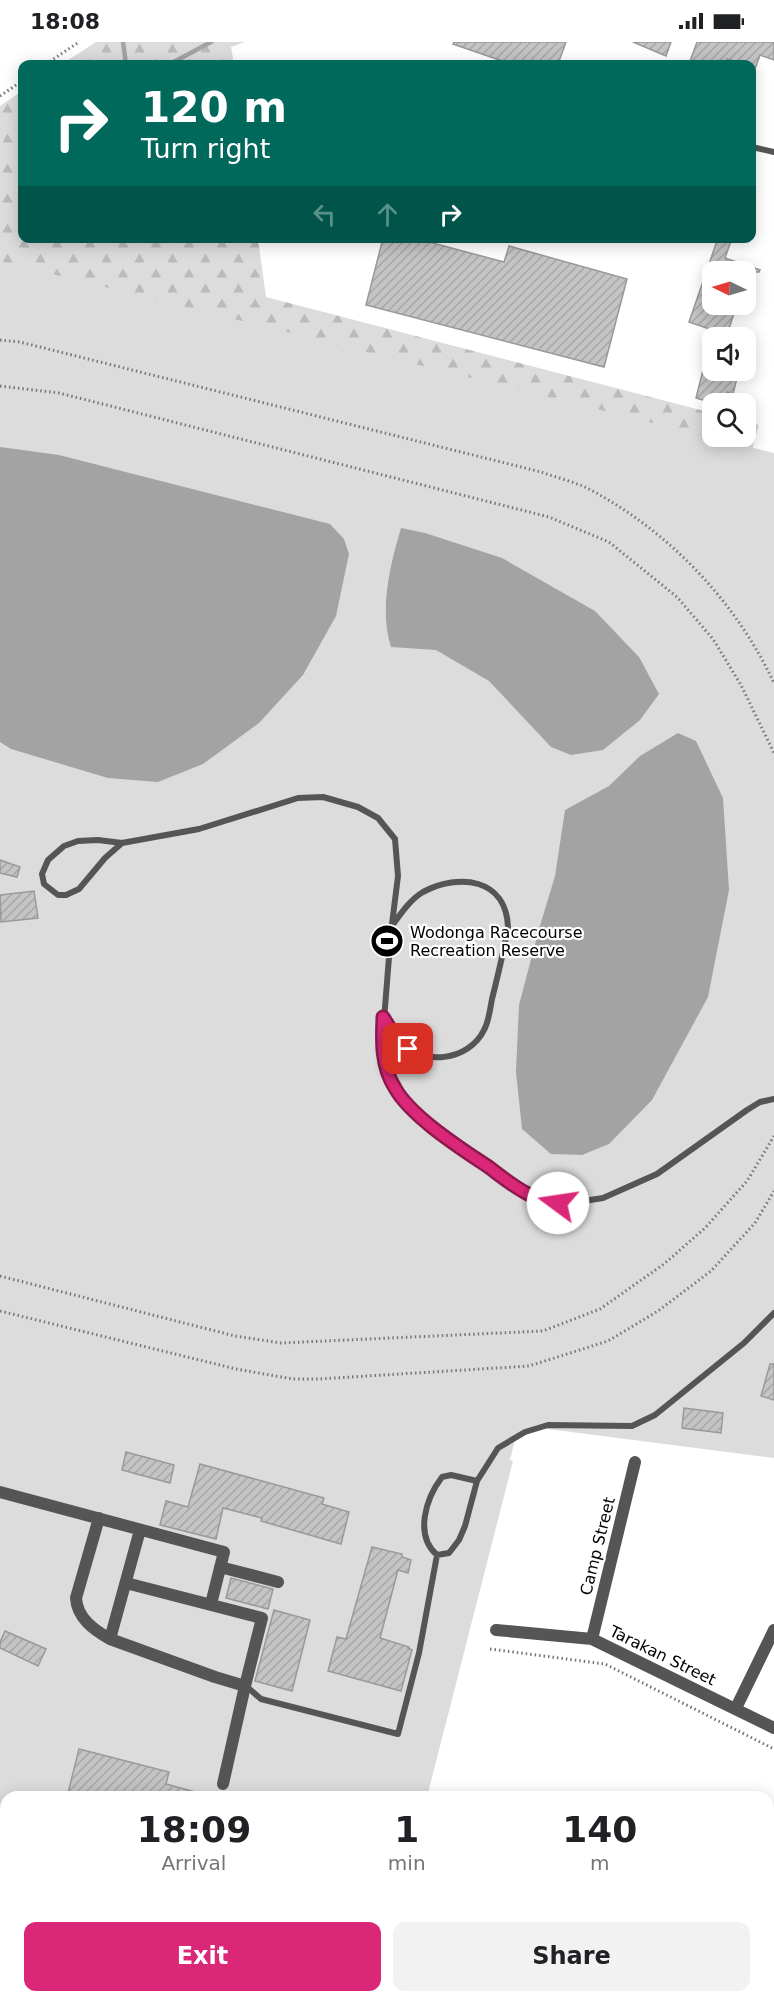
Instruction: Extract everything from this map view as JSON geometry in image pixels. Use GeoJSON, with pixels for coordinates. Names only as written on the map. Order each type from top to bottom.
{"type":"FeatureCollection","features":[{"type":"Feature","properties":{"kind":"street","name":"Camp Street"},"geometry":{"type":"LineString","coordinates":[[592,1639],[635,1462]]}},
{"type":"Feature","properties":{"kind":"street"},"geometry":{"type":"LineString","coordinates":[[0,1492],[224,1552],[211,1605]]}},
{"type":"Feature","properties":{"kind":"street"},"geometry":{"type":"LineString","coordinates":[[99,1518],[79,1585],[77,1606],[86,1621],[96,1631],[110,1639],[245,1686]]}},
{"type":"Feature","properties":{"kind":"street"},"geometry":{"type":"LineString","coordinates":[[110,1639],[140,1530]]}},
{"type":"Feature","properties":{"kind":"street"},"geometry":{"type":"LineString","coordinates":[[220,1567],[279,1582]]}},
{"type":"Feature","properties":{"kind":"street"},"geometry":{"type":"LineString","coordinates":[[126,1583],[262,1618],[223,1784]]}},
{"type":"Feature","properties":{"kind":"street","name":"Tarakan Street"},"geometry":{"type":"LineString","coordinates":[[496,1630],[592,1639],[774,1728]]}},
{"type":"Feature","properties":{"kind":"street"},"geometry":{"type":"LineString","coordinates":[[736,1708],[774,1630]]}},
{"type":"Feature","properties":{"kind":"lane"},"geometry":{"type":"LineString","coordinates":[[756,148],[774,152]]}},
{"type":"Feature","properties":{"kind":"lane"},"geometry":{"type":"LineString","coordinates":[[122,843],[74,893],[58,895],[44,884],[42,874],[48,860],[64,846],[78,841],[98,840],[122,843],[199,829],[298,798],[323,797],[358,807],[378,818],[395,839],[398,876],[383,1017],[382,1045],[386,1070],[407,1106],[450,1141],[526,1194],[546,1202],[571,1203],[603,1198],[632,1186],[657,1174],[760,1102],[774,1099]]}},
{"type":"Feature","properties":{"kind":"lane"},"geometry":{"type":"LineString","coordinates":[[383,1017],[398,1041],[408,1049],[422,1055],[435,1058],[448,1056],[464,1051],[475,1044],[485,1029],[506,936],[507,913],[503,903],[485,887],[464,882],[448,882],[421,893],[402,910],[392,926]]}},
{"type":"Feature","properties":{"kind":"lane"},"geometry":{"type":"LineString","coordinates":[[437,1555],[449,1553],[459,1540],[477,1481],[498,1448],[525,1432],[548,1425],[632,1426],[655,1415],[744,1343],[774,1312]]}},
{"type":"Feature","properties":{"kind":"lane"},"geometry":{"type":"LineString","coordinates":[[437,1555],[428,1547],[425,1531],[426,1511],[433,1489],[442,1477],[451,1475],[477,1481]]}},
{"type":"Feature","properties":{"kind":"lane"},"geometry":{"type":"LineString","coordinates":[[245,1686],[261,1699],[398,1734],[419,1653],[437,1555]]}},
{"type":"Feature","properties":{"kind":"path"},"geometry":{"type":"LineString","coordinates":[[52,60],[79,42]]}},
{"type":"Feature","properties":{"kind":"path"},"geometry":{"type":"LineString","coordinates":[[0,96],[18,84]]}},
{"type":"Feature","properties":{"kind":"path"},"geometry":{"type":"LineString","coordinates":[[0,340],[20,342],[518,466],[583,487],[631,515],[684,557],[731,611],[766,666],[774,683]]}},
{"type":"Feature","properties":{"kind":"path"},"geometry":{"type":"LineString","coordinates":[[0,386],[59,393],[549,518],[609,542],[677,597],[713,639],[741,685],[774,753]]}},
{"type":"Feature","properties":{"kind":"path"},"geometry":{"type":"LineString","coordinates":[[0,1276],[235,1336],[281,1343],[543,1331],[600,1309],[664,1264],[705,1228],[747,1181],[774,1136]]}},
{"type":"Feature","properties":{"kind":"path"},"geometry":{"type":"LineString","coordinates":[[0,1311],[236,1369],[293,1378],[331,1378],[529,1366],[608,1341],[658,1311],[711,1271],[755,1223],[774,1191]]}},
{"type":"Feature","properties":{"kind":"path"},"geometry":{"type":"LineString","coordinates":[[490,1649],[605,1664],[774,1749]]}},
{"type":"Feature","properties":{"kind":"green space"},"geometry":{"type":"Polygon","coordinates":[[[96,42],[245,42],[231,47],[233,60],[68,60],[96,42]]]}},
{"type":"Feature","properties":{"kind":"green space"},"geometry":{"type":"Polygon","coordinates":[[[18,94],[18,243],[259,243],[266,297],[702,410],[702,445],[0,275],[0,106],[18,94]]]}},
{"type":"Feature","properties":{"kind":"green space","name":"Wodonga Racecourse Recreation Reserve"},"geometry":{"type":"Polygon","coordinates":[[[0,261],[702,435],[702,447],[750,447],[774,453],[774,1458],[540,1428],[515,1440],[510,1460],[513,1461],[429,1791],[0,1791],[0,261]]]}},
{"type":"Feature","properties":{"kind":"green space"},"geometry":{"type":"Polygon","coordinates":[[[709,447],[753,447],[750,457],[709,447]]]}},
{"type":"Feature","properties":{"kind":"shaded area"},"geometry":{"type":"Polygon","coordinates":[[[0,447],[59,455],[330,524],[344,539],[349,554],[336,616],[303,675],[259,723],[203,764],[158,782],[108,778],[11,749],[0,742],[0,447]]]}},
{"type":"Feature","properties":{"kind":"shaded area"},"geometry":{"type":"Polygon","coordinates":[[[401,528],[425,533],[502,558],[595,611],[639,657],[659,694],[640,720],[603,750],[571,755],[551,747],[489,681],[436,650],[391,647],[386,618],[387,588],[401,528]]]}},
{"type":"Feature","properties":{"kind":"shaded area"},"geometry":{"type":"Polygon","coordinates":[[[678,733],[696,741],[723,798],[729,890],[708,997],[652,1100],[609,1144],[582,1155],[551,1154],[522,1129],[516,1072],[519,1005],[555,876],[565,810],[609,786],[640,756],[678,733]]]}},
{"type":"Feature","properties":{"kind":"building"},"geometry":{"type":"Polygon","coordinates":[[[454,42],[566,42],[559,60],[499,60],[453,44],[454,42]]]}},
{"type":"Feature","properties":{"kind":"building"},"geometry":{"type":"Polygon","coordinates":[[[633,42],[671,42],[666,56],[633,42]]]}},
{"type":"Feature","properties":{"kind":"building"},"geometry":{"type":"Polygon","coordinates":[[[697,42],[774,42],[774,60],[760,55],[756,66],[756,60],[690,60],[697,42]]]}},
{"type":"Feature","properties":{"kind":"building"},"geometry":{"type":"Polygon","coordinates":[[[382,243],[433,243],[504,262],[509,246],[627,279],[604,367],[366,305],[382,243]]]}},
{"type":"Feature","properties":{"kind":"building"},"geometry":{"type":"Polygon","coordinates":[[[716,243],[730,243],[725,258],[734,261],[710,261],[716,243]]]}},
{"type":"Feature","properties":{"kind":"building"},"geometry":{"type":"Polygon","coordinates":[[[702,284],[702,315],[733,315],[730,327],[704,327],[689,322],[702,284]]]}},
{"type":"Feature","properties":{"kind":"building"},"geometry":{"type":"Polygon","coordinates":[[[702,374],[702,381],[736,381],[733,393],[702,393],[702,400],[696,398],[702,374]]]}},
{"type":"Feature","properties":{"kind":"building"},"geometry":{"type":"Polygon","coordinates":[[[0,860],[20,867],[17,877],[0,873],[0,860]]]}},
{"type":"Feature","properties":{"kind":"building"},"geometry":{"type":"Polygon","coordinates":[[[34,891],[38,918],[1,922],[0,895],[34,891]]]}},
{"type":"Feature","properties":{"kind":"building"},"geometry":{"type":"Polygon","coordinates":[[[770,1364],[774,1364],[774,1400],[761,1396],[770,1364]]]}},
{"type":"Feature","properties":{"kind":"building"},"geometry":{"type":"Polygon","coordinates":[[[684,1408],[723,1413],[721,1433],[682,1428],[684,1408]]]}},
{"type":"Feature","properties":{"kind":"building"},"geometry":{"type":"Polygon","coordinates":[[[126,1452],[174,1465],[170,1483],[122,1470],[126,1452]]]}},
{"type":"Feature","properties":{"kind":"building"},"geometry":{"type":"Polygon","coordinates":[[[200,1464],[324,1498],[322,1504],[349,1512],[341,1544],[261,1521],[262,1518],[223,1508],[216,1539],[160,1525],[166,1501],[188,1507],[200,1464]]]}},
{"type":"Feature","properties":{"kind":"building"},"geometry":{"type":"Polygon","coordinates":[[[372,1547],[402,1554],[402,1557],[411,1560],[408,1573],[398,1570],[380,1638],[412,1650],[401,1691],[328,1671],[337,1637],[346,1639],[372,1547]]]}},
{"type":"Feature","properties":{"kind":"building"},"geometry":{"type":"Polygon","coordinates":[[[231,1578],[273,1589],[268,1609],[226,1598],[231,1578]]]}},
{"type":"Feature","properties":{"kind":"building"},"geometry":{"type":"Polygon","coordinates":[[[274,1610],[310,1620],[292,1691],[255,1681],[274,1610]]]}},
{"type":"Feature","properties":{"kind":"building"},"geometry":{"type":"Polygon","coordinates":[[[5,1631],[46,1649],[38,1666],[0,1648],[5,1631]]]}},
{"type":"Feature","properties":{"kind":"building"},"geometry":{"type":"Polygon","coordinates":[[[79,1749],[169,1772],[166,1784],[192,1791],[68,1791],[79,1749]]]}},
{"type":"Feature","properties":{"kind":"waterway"},"geometry":{"type":"LineString","coordinates":[[123,42],[125,60]]}},
{"type":"Feature","properties":{"kind":"waterway"},"geometry":{"type":"LineString","coordinates":[[177,60],[211,42]]}},
{"type":"Feature","properties":{"kind":"place","name":"Wodonga Racecourse Recreation Reserve"},"geometry":{"type":"Point","coordinates":[387,941]}},
{"type":"Feature","properties":{"kind":"route"},"geometry":{"type":"LineString","coordinates":[[408,1049],[398,1041],[383,1017],[382,1045],[386,1070],[407,1106],[450,1141],[526,1194],[546,1202],[558,1203]]}}]}
